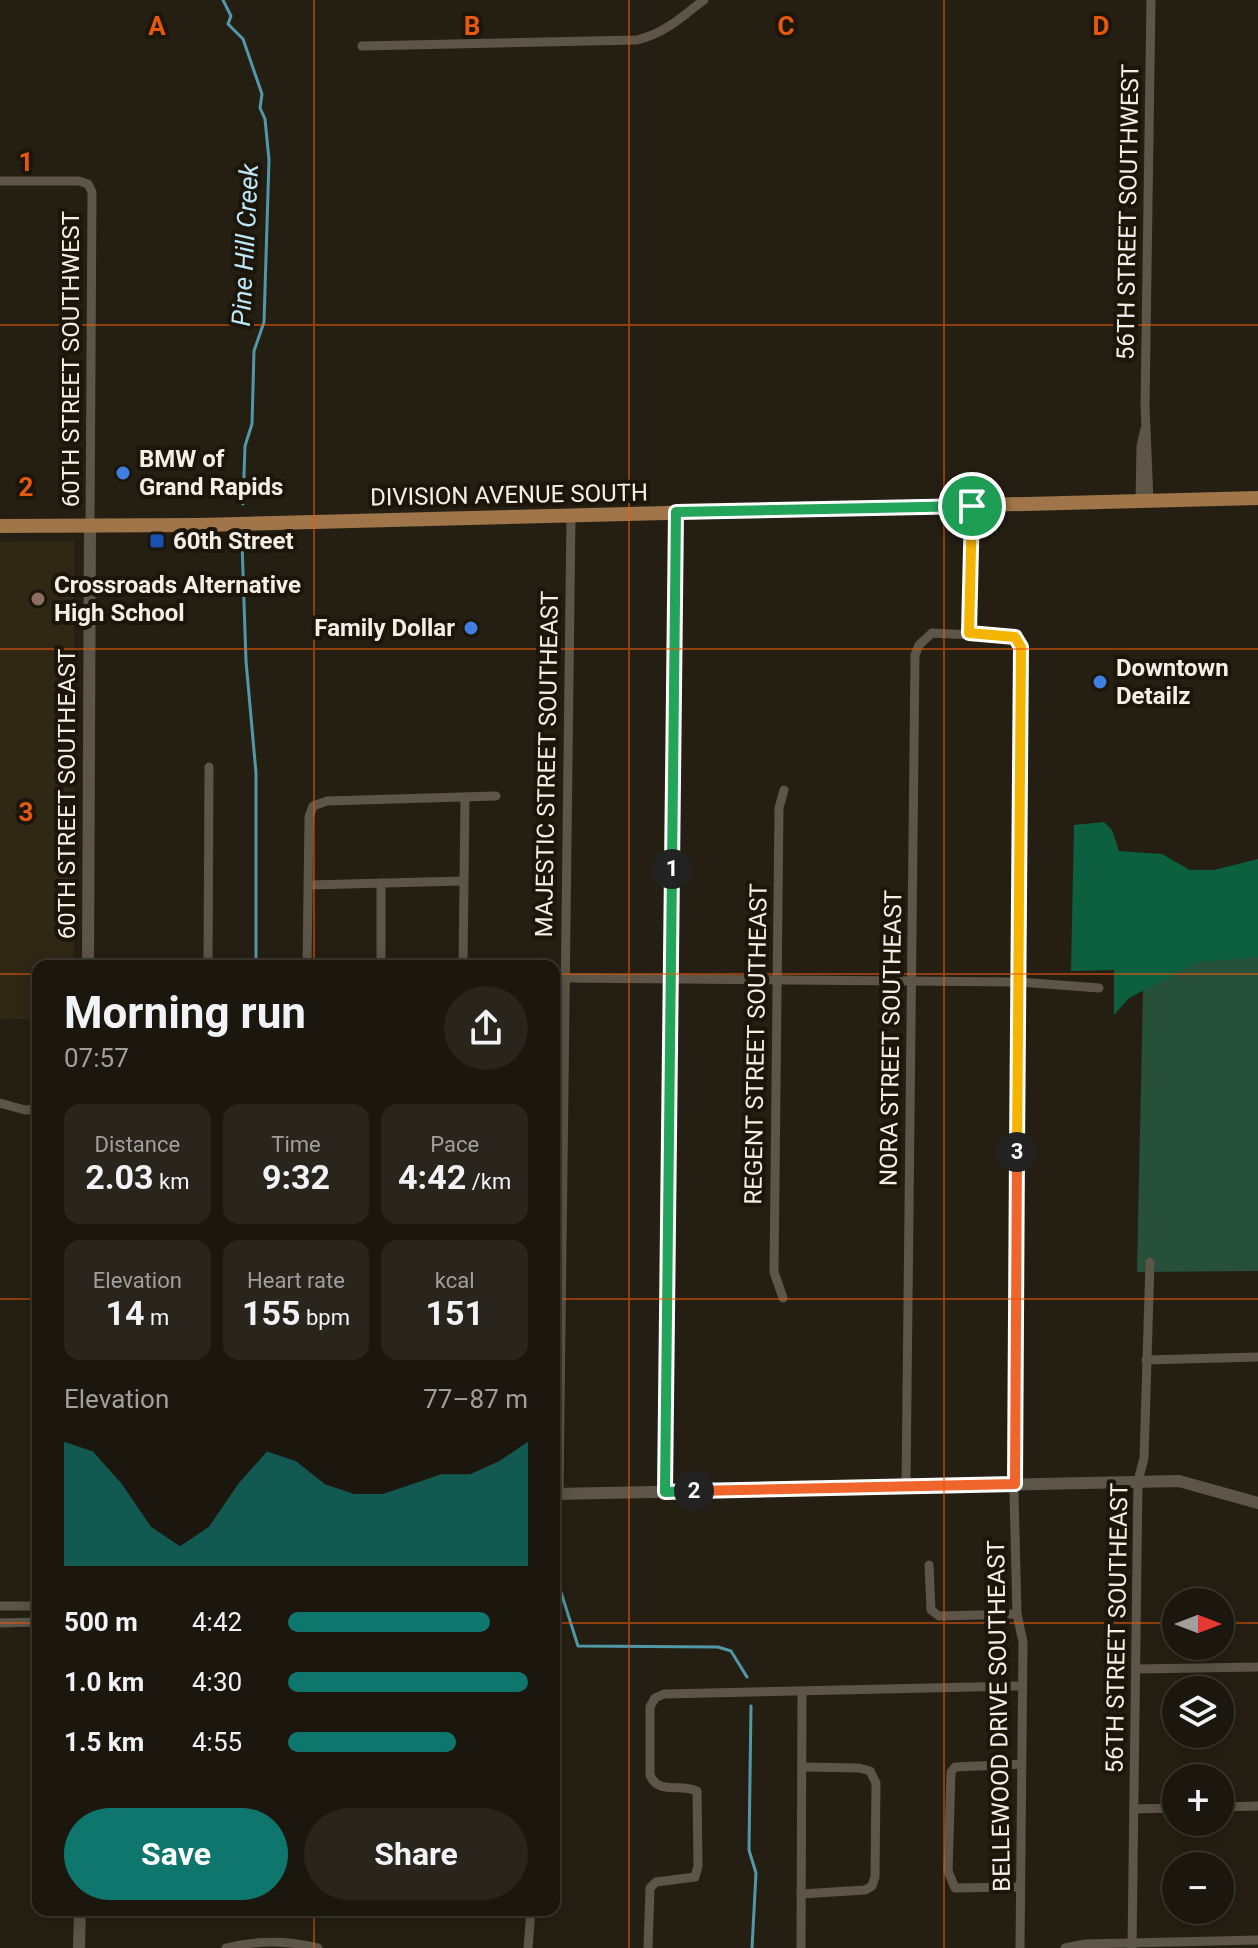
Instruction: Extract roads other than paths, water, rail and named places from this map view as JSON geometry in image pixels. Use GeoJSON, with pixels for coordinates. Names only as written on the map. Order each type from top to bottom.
{"type":"FeatureCollection","features":[{"type":"Feature","properties":{"kind":"main road","name":"DIVISION AVENUE SOUTH"},"geometry":{"type":"LineString","coordinates":[[0,526],[90,527],[1258,498]]}},
{"type":"Feature","properties":{"kind":"street"},"geometry":{"type":"LineString","coordinates":[[362,46],[637,40],[657,35],[674,25],[704,0]]}},
{"type":"Feature","properties":{"kind":"street","name":"56TH STREET SOUTHWEST"},"geometry":{"type":"LineString","coordinates":[[1144,501],[1150,449],[1145,425],[1151,0]]}},
{"type":"Feature","properties":{"kind":"street","name":"60TH STREET SOUTHWEST"},"geometry":{"type":"LineString","coordinates":[[0,181],[79,181],[88,184],[92,192],[90,527]]}},
{"type":"Feature","properties":{"kind":"street"},"geometry":{"type":"LineString","coordinates":[[969,633],[972,506]]}},
{"type":"Feature","properties":{"kind":"street"},"geometry":{"type":"LineString","coordinates":[[665,1492],[676,512]]}},
{"type":"Feature","properties":{"kind":"street","name":"MAJESTIC STREET SOUTHEAST"},"geometry":{"type":"LineString","coordinates":[[560,1236],[571,515]]}},
{"type":"Feature","properties":{"kind":"street","name":"60TH STREET SOUTHEAST"},"geometry":{"type":"LineString","coordinates":[[88,960],[90,527]]}},
{"type":"Feature","properties":{"kind":"street","name":"NORA STREET SOUTHEAST"},"geometry":{"type":"LineString","coordinates":[[906,1487],[915,655],[919,645],[932,633],[969,633]]}},
{"type":"Feature","properties":{"kind":"street","name":"BELLEWOOD DRIVE SOUTHEAST"},"geometry":{"type":"LineString","coordinates":[[969,633],[1015,637],[1021,647],[1015,1484],[1017,1614],[1023,1642],[1020,1948]]}},
{"type":"Feature","properties":{"kind":"street"},"geometry":{"type":"LineString","coordinates":[[208,960],[209,767]]}},
{"type":"Feature","properties":{"kind":"street","name":"REGENT STREET SOUTHEAST"},"geometry":{"type":"LineString","coordinates":[[783,1298],[774,1272],[779,808],[784,790]]}},
{"type":"Feature","properties":{"kind":"street"},"geometry":{"type":"LineString","coordinates":[[307,960],[309,817],[313,806],[327,801],[496,796]]}},
{"type":"Feature","properties":{"kind":"street"},"geometry":{"type":"LineString","coordinates":[[463,960],[465,797]]}},
{"type":"Feature","properties":{"kind":"street"},"geometry":{"type":"LineString","coordinates":[[309,885],[463,881]]}},
{"type":"Feature","properties":{"kind":"street"},"geometry":{"type":"LineString","coordinates":[[381,883],[381,960]]}},
{"type":"Feature","properties":{"kind":"street"},"geometry":{"type":"LineString","coordinates":[[564,978],[1019,982],[1099,988]]}},
{"type":"Feature","properties":{"kind":"street"},"geometry":{"type":"LineString","coordinates":[[0,1103],[32,1109]]}},
{"type":"Feature","properties":{"kind":"street","name":"56TH STREET SOUTHEAST"},"geometry":{"type":"LineString","coordinates":[[1132,1945],[1138,1481],[1144,1458],[1150,1262]]}},
{"type":"Feature","properties":{"kind":"street"},"geometry":{"type":"LineString","coordinates":[[1146,1360],[1258,1357]]}},
{"type":"Feature","properties":{"kind":"street"},"geometry":{"type":"LineString","coordinates":[[560,1494],[1179,1481],[1258,1503]]}},
{"type":"Feature","properties":{"kind":"street"},"geometry":{"type":"LineString","coordinates":[[929,1565],[931,1610],[939,1616],[1017,1614]]}},
{"type":"Feature","properties":{"kind":"street"},"geometry":{"type":"LineString","coordinates":[[0,1606],[32,1606]]}},
{"type":"Feature","properties":{"kind":"street"},"geometry":{"type":"LineString","coordinates":[[0,1623],[32,1622]]}},
{"type":"Feature","properties":{"kind":"street"},"geometry":{"type":"LineString","coordinates":[[1136,1669],[1258,1667]]}},
{"type":"Feature","properties":{"kind":"street"},"geometry":{"type":"LineString","coordinates":[[648,1948],[650,1888],[656,1882],[695,1877],[698,1866],[697,1791],[690,1787],[660,1788],[650,1775],[650,1707],[655,1698],[664,1694],[1022,1686]]}},
{"type":"Feature","properties":{"kind":"street"},"geometry":{"type":"LineString","coordinates":[[801,1948],[802,1691]]}},
{"type":"Feature","properties":{"kind":"street"},"geometry":{"type":"LineString","coordinates":[[1020,1887],[955,1888],[948,1878],[948,1827],[949,1782],[955,1767],[1021,1764]]}},
{"type":"Feature","properties":{"kind":"street"},"geometry":{"type":"LineString","coordinates":[[801,1894],[865,1890],[875,1877],[876,1783],[870,1771],[804,1767]]}},
{"type":"Feature","properties":{"kind":"street"},"geometry":{"type":"LineString","coordinates":[[1234,1807],[1258,1806]]}},
{"type":"Feature","properties":{"kind":"street"},"geometry":{"type":"LineString","coordinates":[[1134,1809],[1162,1808]]}},
{"type":"Feature","properties":{"kind":"street"},"geometry":{"type":"LineString","coordinates":[[79,1948],[80,1916]]}},
{"type":"Feature","properties":{"kind":"street"},"geometry":{"type":"LineString","coordinates":[[528,1948],[531,1916]]}},
{"type":"Feature","properties":{"kind":"street"},"geometry":{"type":"LineString","coordinates":[[1065,1948],[1258,1940]]}},
{"type":"Feature","properties":{"kind":"street"},"geometry":{"type":"LineString","coordinates":[[226,1948],[287,1941],[318,1948]]}},
{"type":"Feature","properties":{"kind":"waterway","name":"Pine Hill Creek"},"geometry":{"type":"LineString","coordinates":[[223,0],[231,16],[228,24],[243,39],[262,94],[260,108],[265,119],[269,160],[264,322],[254,351],[252,424],[245,446],[243,504]]}},
{"type":"Feature","properties":{"kind":"waterway","name":"Pine Hill Creek"},"geometry":{"type":"LineString","coordinates":[[242,543],[246,661],[256,773],[256,960]]}},
{"type":"Feature","properties":{"kind":"waterway"},"geometry":{"type":"LineString","coordinates":[[560,1589],[578,1646],[718,1647],[731,1651],[747,1677]]}},
{"type":"Feature","properties":{"kind":"waterway"},"geometry":{"type":"LineString","coordinates":[[751,1706],[749,1850],[756,1873],[752,1948]]}},
{"type":"Feature","properties":{"kind":"place","name":"BMW of Grand Rapids"},"geometry":{"type":"Point","coordinates":[123,473]}},
{"type":"Feature","properties":{"kind":"place","name":"60th Street"},"geometry":{"type":"Point","coordinates":[157,541]}},
{"type":"Feature","properties":{"kind":"place","name":"Crossroads Alternative High School"},"geometry":{"type":"Point","coordinates":[38,599]}},
{"type":"Feature","properties":{"kind":"place","name":"Family Dollar"},"geometry":{"type":"Point","coordinates":[471,628]}},
{"type":"Feature","properties":{"kind":"place","name":"Downtown Detailz"},"geometry":{"type":"Point","coordinates":[1100,682]}}]}
